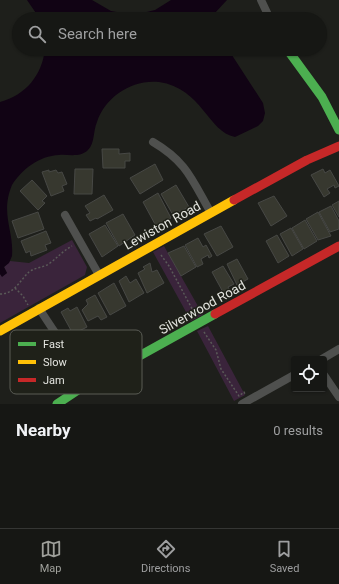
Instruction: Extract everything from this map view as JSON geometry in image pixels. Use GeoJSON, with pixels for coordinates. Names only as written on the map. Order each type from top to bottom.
{"type":"FeatureCollection","features":[{"type":"Feature","properties":{"kind":"street"},"geometry":{"type":"LineString","coordinates":[[261,0],[267,12]]}},
{"type":"Feature","properties":{"kind":"street"},"geometry":{"type":"LineString","coordinates":[[292,56],[322,97],[339,130]]}},
{"type":"Feature","properties":{"kind":"street"},"geometry":{"type":"LineString","coordinates":[[153,142],[179,160],[191,177],[211,212]]}},
{"type":"Feature","properties":{"kind":"street","name":"Lewiston Road"},"geometry":{"type":"LineString","coordinates":[[0,331],[211,212],[307,160],[339,146]]}},
{"type":"Feature","properties":{"kind":"street"},"geometry":{"type":"LineString","coordinates":[[65,215],[99,275]]}},
{"type":"Feature","properties":{"kind":"street","name":"Silverwood Road"},"geometry":{"type":"LineString","coordinates":[[142,354],[339,246]]}},
{"type":"Feature","properties":{"kind":"street"},"geometry":{"type":"LineString","coordinates":[[39,308],[53,330]]}},
{"type":"Feature","properties":{"kind":"street"},"geometry":{"type":"LineString","coordinates":[[327,356],[339,349]]}},
{"type":"Feature","properties":{"kind":"street"},"geometry":{"type":"LineString","coordinates":[[242,404],[291,377]]}},
{"type":"Feature","properties":{"kind":"street"},"geometry":{"type":"LineString","coordinates":[[327,379],[339,397]]}},
{"type":"Feature","properties":{"kind":"street","name":"Silverwood Road"},"geometry":{"type":"LineString","coordinates":[[57,404],[72,394]]}},
{"type":"Feature","properties":{"kind":"path"},"geometry":{"type":"LineString","coordinates":[[0,294],[6,293],[15,288],[32,270],[47,265],[61,252],[72,246]]}},
{"type":"Feature","properties":{"kind":"path"},"geometry":{"type":"LineString","coordinates":[[15,288],[23,296],[28,305],[39,308]]}},
{"type":"Feature","properties":{"kind":"shaded area"},"geometry":{"type":"Polygon","coordinates":[[[27,0],[92,0],[111,11],[117,12],[35,12],[27,0]]]}},
{"type":"Feature","properties":{"kind":"shaded area"},"geometry":{"type":"Polygon","coordinates":[[[171,0],[227,0],[216,12],[147,12],[155,10],[171,0]]]}},
{"type":"Feature","properties":{"kind":"shaded area"},"geometry":{"type":"Polygon","coordinates":[[[43,56],[233,56],[263,103],[265,113],[263,121],[258,126],[235,137],[218,127],[195,101],[185,92],[174,86],[159,82],[139,83],[121,92],[106,105],[101,113],[92,144],[88,150],[78,155],[52,156],[38,161],[26,169],[12,185],[7,205],[7,213],[12,256],[9,263],[4,267],[7,273],[2,277],[0,274],[0,102],[18,94],[31,83],[43,56]]]}},
{"type":"Feature","properties":{"kind":"shaded area"},"geometry":{"type":"Polygon","coordinates":[[[72,240],[87,267],[85,275],[0,323],[0,274],[2,276],[7,273],[4,267],[10,261],[29,263],[72,240]]]}},
{"type":"Feature","properties":{"kind":"shaded area"},"geometry":{"type":"Polygon","coordinates":[[[164,246],[203,315],[191,321],[153,252],[164,246]]]}},
{"type":"Feature","properties":{"kind":"shaded area"},"geometry":{"type":"Polygon","coordinates":[[[208,326],[245,395],[234,401],[197,331],[208,326]]]}},
{"type":"Feature","properties":{"kind":"building"},"geometry":{"type":"Polygon","coordinates":[[[102,149],[119,149],[119,154],[130,153],[130,161],[125,161],[125,168],[103,168],[102,149]]]}},
{"type":"Feature","properties":{"kind":"building"},"geometry":{"type":"Polygon","coordinates":[[[155,164],[163,180],[140,194],[130,178],[155,164]]]}},
{"type":"Feature","properties":{"kind":"building"},"geometry":{"type":"Polygon","coordinates":[[[75,169],[93,169],[92,194],[74,194],[75,169]]]}},
{"type":"Feature","properties":{"kind":"building"},"geometry":{"type":"Polygon","coordinates":[[[323,169],[325,173],[330,170],[339,186],[335,188],[334,185],[327,189],[330,193],[324,197],[311,175],[323,169]]]}},
{"type":"Feature","properties":{"kind":"building"},"geometry":{"type":"Polygon","coordinates":[[[49,170],[49,172],[56,170],[58,173],[62,172],[67,184],[62,186],[64,191],[51,196],[42,172],[49,170]]]}},
{"type":"Feature","properties":{"kind":"building"},"geometry":{"type":"Polygon","coordinates":[[[32,180],[47,196],[42,201],[45,203],[38,210],[20,191],[32,180]]]}},
{"type":"Feature","properties":{"kind":"building"},"geometry":{"type":"Polygon","coordinates":[[[176,185],[189,207],[173,215],[161,194],[176,185]]]}},
{"type":"Feature","properties":{"kind":"building"},"geometry":{"type":"Polygon","coordinates":[[[158,193],[171,218],[156,226],[143,202],[158,193]]]}},
{"type":"Feature","properties":{"kind":"building"},"geometry":{"type":"Polygon","coordinates":[[[104,195],[113,210],[97,219],[96,218],[90,221],[86,215],[90,213],[85,206],[104,195]]]}},
{"type":"Feature","properties":{"kind":"building"},"geometry":{"type":"Polygon","coordinates":[[[274,196],[287,216],[271,226],[258,203],[274,196]]]}},
{"type":"Feature","properties":{"kind":"building"},"geometry":{"type":"Polygon","coordinates":[[[339,201],[339,217],[332,205],[339,201]]]}},
{"type":"Feature","properties":{"kind":"building"},"geometry":{"type":"Polygon","coordinates":[[[331,206],[339,221],[339,229],[330,232],[319,212],[331,206]]]}},
{"type":"Feature","properties":{"kind":"building"},"geometry":{"type":"Polygon","coordinates":[[[38,212],[44,229],[18,238],[12,221],[38,212]]]}},
{"type":"Feature","properties":{"kind":"building"},"geometry":{"type":"Polygon","coordinates":[[[318,212],[331,236],[318,240],[306,219],[318,212]]]}},
{"type":"Feature","properties":{"kind":"building"},"geometry":{"type":"Polygon","coordinates":[[[123,214],[135,235],[119,246],[106,223],[123,214]]]}},
{"type":"Feature","properties":{"kind":"building"},"geometry":{"type":"Polygon","coordinates":[[[305,220],[317,241],[304,249],[292,228],[305,220]]]}},
{"type":"Feature","properties":{"kind":"building"},"geometry":{"type":"Polygon","coordinates":[[[105,225],[118,246],[102,257],[89,234],[105,225]]]}},
{"type":"Feature","properties":{"kind":"building"},"geometry":{"type":"Polygon","coordinates":[[[221,226],[233,247],[217,256],[204,234],[221,226]]]}},
{"type":"Feature","properties":{"kind":"building"},"geometry":{"type":"Polygon","coordinates":[[[291,228],[303,249],[292,256],[280,234],[291,228]]]}},
{"type":"Feature","properties":{"kind":"building"},"geometry":{"type":"Polygon","coordinates":[[[46,231],[51,243],[45,245],[47,250],[31,256],[30,251],[26,253],[21,241],[46,231]]]}},
{"type":"Feature","properties":{"kind":"building"},"geometry":{"type":"Polygon","coordinates":[[[277,235],[289,256],[278,263],[266,241],[277,235]]]}},
{"type":"Feature","properties":{"kind":"building"},"geometry":{"type":"Polygon","coordinates":[[[198,238],[203,247],[206,245],[212,256],[209,258],[208,255],[201,259],[203,264],[197,267],[185,245],[198,238]]]}},
{"type":"Feature","properties":{"kind":"building"},"geometry":{"type":"Polygon","coordinates":[[[184,246],[196,267],[181,276],[168,253],[184,246]]]}},
{"type":"Feature","properties":{"kind":"building"},"geometry":{"type":"Polygon","coordinates":[[[237,259],[248,279],[237,285],[227,264],[237,259]]]}},
{"type":"Feature","properties":{"kind":"building"},"geometry":{"type":"Polygon","coordinates":[[[150,263],[152,272],[157,270],[164,283],[147,293],[138,273],[145,269],[143,267],[150,263]]]}},
{"type":"Feature","properties":{"kind":"building"},"geometry":{"type":"Polygon","coordinates":[[[223,266],[234,284],[228,287],[230,291],[224,294],[212,272],[223,266]]]}},
{"type":"Feature","properties":{"kind":"building"},"geometry":{"type":"Polygon","coordinates":[[[126,276],[130,283],[136,279],[144,293],[129,302],[119,281],[126,276]]]}},
{"type":"Feature","properties":{"kind":"building"},"geometry":{"type":"Polygon","coordinates":[[[114,283],[126,306],[110,315],[98,293],[114,283]]]}},
{"type":"Feature","properties":{"kind":"building"},"geometry":{"type":"Polygon","coordinates":[[[95,295],[107,317],[101,320],[98,316],[88,321],[82,310],[88,304],[86,300],[95,295]]]}},
{"type":"Feature","properties":{"kind":"building"},"geometry":{"type":"Polygon","coordinates":[[[77,307],[87,327],[81,330],[71,330],[61,312],[68,308],[70,311],[77,307]]]}},
{"type":"Feature","properties":{"kind":"traffic: fast"},"geometry":{"type":"LineString","coordinates":[[292,56],[322,97],[339,130]]}},
{"type":"Feature","properties":{"kind":"traffic: fast"},"geometry":{"type":"LineString","coordinates":[[142,354],[215,314]]}},
{"type":"Feature","properties":{"kind":"traffic: fast"},"geometry":{"type":"LineString","coordinates":[[57,404],[72,394]]}},
{"type":"Feature","properties":{"kind":"traffic: slow"},"geometry":{"type":"LineString","coordinates":[[0,331],[234,200]]}},
{"type":"Feature","properties":{"kind":"traffic: jam"},"geometry":{"type":"LineString","coordinates":[[234,200],[307,160],[339,146]]}},
{"type":"Feature","properties":{"kind":"traffic: jam"},"geometry":{"type":"LineString","coordinates":[[215,314],[339,246]]}}]}
